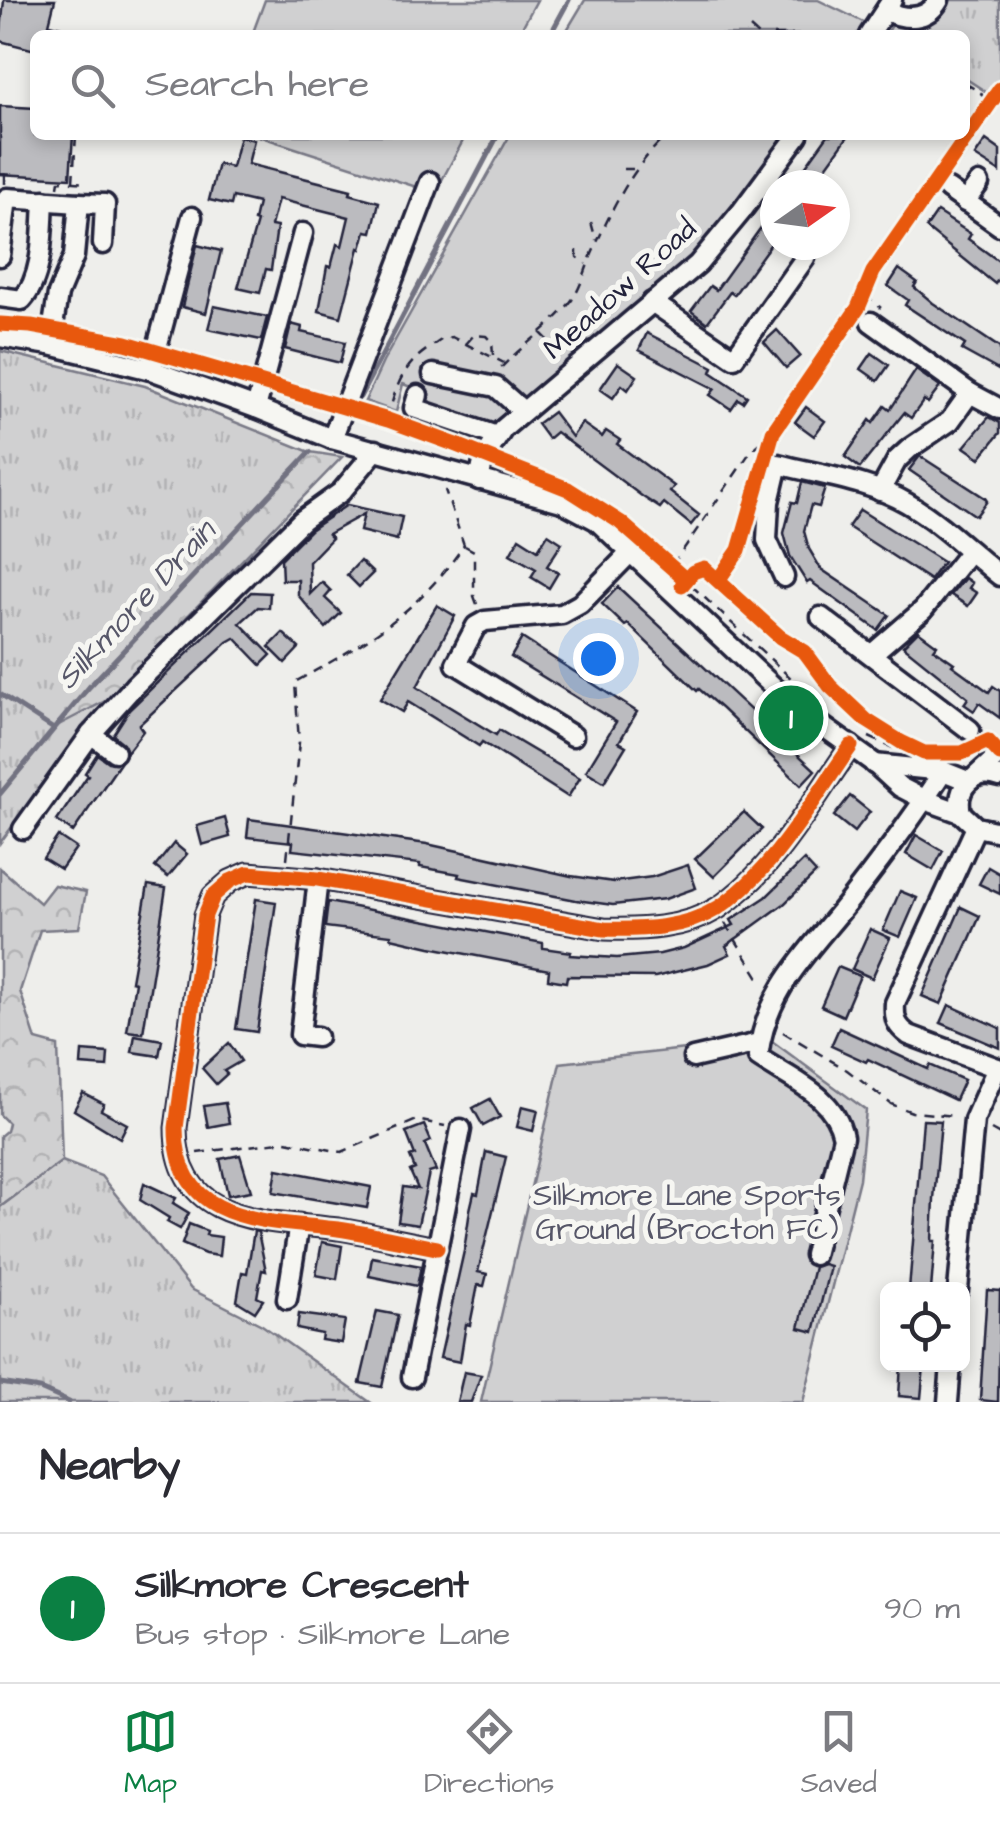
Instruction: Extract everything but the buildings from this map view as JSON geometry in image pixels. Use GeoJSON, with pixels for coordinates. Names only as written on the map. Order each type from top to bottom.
{"type":"FeatureCollection","features":[{"type":"Feature","properties":{"kind":"street"},"geometry":{"type":"LineString","coordinates":[[872,30],[889,5],[904,17],[924,15],[939,0]]}},
{"type":"Feature","properties":{"kind":"street","name":"Meadow Road"},"geometry":{"type":"LineString","coordinates":[[479,480],[484,458],[496,436],[698,264],[794,140]]}},
{"type":"Feature","properties":{"kind":"street"},"geometry":{"type":"LineString","coordinates":[[332,439],[430,182]]}},
{"type":"Feature","properties":{"kind":"street"},"geometry":{"type":"LineString","coordinates":[[966,202],[979,183]]}},
{"type":"Feature","properties":{"kind":"street"},"geometry":{"type":"LineString","coordinates":[[948,190],[1000,226]]}},
{"type":"Feature","properties":{"kind":"street"},"geometry":{"type":"LineString","coordinates":[[0,298],[22,300],[27,296],[40,256],[51,194]]}},
{"type":"Feature","properties":{"kind":"street"},"geometry":{"type":"LineString","coordinates":[[0,256],[8,198],[51,194],[79,203],[105,204],[103,244]]}},
{"type":"Feature","properties":{"kind":"street"},"geometry":{"type":"LineString","coordinates":[[50,344],[58,294],[74,256],[79,203]]}},
{"type":"Feature","properties":{"kind":"street"},"geometry":{"type":"LineString","coordinates":[[151,370],[192,218]]}},
{"type":"Feature","properties":{"kind":"street"},"geometry":{"type":"LineString","coordinates":[[256,408],[302,234]]}},
{"type":"Feature","properties":{"kind":"street"},"geometry":{"type":"LineString","coordinates":[[652,302],[734,358],[804,260]]}},
{"type":"Feature","properties":{"kind":"street"},"geometry":{"type":"LineString","coordinates":[[872,322],[970,393],[1000,408]]}},
{"type":"Feature","properties":{"kind":"street"},"geometry":{"type":"LineString","coordinates":[[0,337],[50,344],[151,370],[332,439],[562,502],[596,520],[793,704],[861,734],[874,764],[900,787],[992,829],[895,1003],[894,1018],[909,1036],[998,1068],[974,1120],[959,1282]]}},
{"type":"Feature","properties":{"kind":"street"},"geometry":{"type":"LineString","coordinates":[[433,374],[487,385],[507,395],[523,411]]}},
{"type":"Feature","properties":{"kind":"street"},"geometry":{"type":"LineString","coordinates":[[880,491],[897,460],[950,422],[970,393]]}},
{"type":"Feature","properties":{"kind":"street"},"geometry":{"type":"LineString","coordinates":[[418,395],[414,408],[496,436]]}},
{"type":"Feature","properties":{"kind":"street"},"geometry":{"type":"LineString","coordinates":[[23,828],[91,734],[134,686],[302,520],[341,492],[376,450]]}},
{"type":"Feature","properties":{"kind":"street"},"geometry":{"type":"LineString","coordinates":[[784,577],[767,540],[772,460],[880,491],[904,502],[946,529],[1000,576]]}},
{"type":"Feature","properties":{"kind":"street"},"geometry":{"type":"LineString","coordinates":[[872,654],[923,610],[970,551]]}},
{"type":"Feature","properties":{"kind":"street"},"geometry":{"type":"LineString","coordinates":[[574,736],[456,664],[476,626],[485,621],[562,614],[580,604],[631,552]]}},
{"type":"Feature","properties":{"kind":"street"},"geometry":{"type":"LineString","coordinates":[[821,617],[970,730]]}},
{"type":"Feature","properties":{"kind":"street"},"geometry":{"type":"LineString","coordinates":[[91,734],[116,752]]}},
{"type":"Feature","properties":{"kind":"street"},"geometry":{"type":"LineString","coordinates":[[438,1248],[236,1215],[210,1202],[186,1179],[176,1156],[176,1128],[206,915],[213,896],[230,881],[248,873],[318,879],[604,929],[644,930],[676,924],[716,909],[755,876],[861,734]]}},
{"type":"Feature","properties":{"kind":"street"},"geometry":{"type":"LineString","coordinates":[[962,813],[960,796],[972,778],[1000,754]]}},
{"type":"Feature","properties":{"kind":"street"},"geometry":{"type":"LineString","coordinates":[[874,764],[972,778],[986,774],[1000,777]]}},
{"type":"Feature","properties":{"kind":"street"},"geometry":{"type":"LineString","coordinates":[[814,1255],[843,1137],[839,1119],[811,1091],[758,1057],[759,1044],[784,980],[895,843],[943,772]]}},
{"type":"Feature","properties":{"kind":"street"},"geometry":{"type":"LineString","coordinates":[[317,1037],[300,1036],[318,879]]}},
{"type":"Feature","properties":{"kind":"street"},"geometry":{"type":"LineString","coordinates":[[693,1058],[759,1044]]}},
{"type":"Feature","properties":{"kind":"street"},"geometry":{"type":"LineString","coordinates":[[412,1377],[461,1128]]}},
{"type":"Feature","properties":{"kind":"street"},"geometry":{"type":"LineString","coordinates":[[287,1299],[299,1224]]}},
{"type":"Feature","properties":{"kind":"street"},"geometry":{"type":"LineString","coordinates":[[948,1402],[951,1372]]}},
{"type":"Feature","properties":{"kind":"path"},"geometry":{"type":"LineString","coordinates":[[970,85],[981,93],[989,108]]}},
{"type":"Feature","properties":{"kind":"path"},"geometry":{"type":"LineString","coordinates":[[978,123],[1000,89]]}},
{"type":"Feature","properties":{"kind":"path"},"geometry":{"type":"LineString","coordinates":[[73,182],[75,140]]}},
{"type":"Feature","properties":{"kind":"path"},"geometry":{"type":"LineString","coordinates":[[487,385],[565,309],[594,240],[636,169],[662,140]]}},
{"type":"Feature","properties":{"kind":"path"},"geometry":{"type":"LineString","coordinates":[[650,141],[655,146]]}},
{"type":"Feature","properties":{"kind":"path"},"geometry":{"type":"LineString","coordinates":[[623,169],[636,169]]}},
{"type":"Feature","properties":{"kind":"path"},"geometry":{"type":"LineString","coordinates":[[4,185],[5,174]]}},
{"type":"Feature","properties":{"kind":"path"},"geometry":{"type":"LineString","coordinates":[[51,194],[58,180],[86,183]]}},
{"type":"Feature","properties":{"kind":"path"},"geometry":{"type":"LineString","coordinates":[[591,222],[594,240]]}},
{"type":"Feature","properties":{"kind":"path"},"geometry":{"type":"LineString","coordinates":[[577,250],[580,260],[587,264]]}},
{"type":"Feature","properties":{"kind":"path"},"geometry":{"type":"LineString","coordinates":[[858,308],[869,283]]}},
{"type":"Feature","properties":{"kind":"path"},"geometry":{"type":"LineString","coordinates":[[565,309],[570,315]]}},
{"type":"Feature","properties":{"kind":"path"},"geometry":{"type":"LineString","coordinates":[[539,331],[551,343]]}},
{"type":"Feature","properties":{"kind":"path"},"geometry":{"type":"LineString","coordinates":[[466,344],[474,335],[486,336],[494,347],[492,356]]}},
{"type":"Feature","properties":{"kind":"path"},"geometry":{"type":"LineString","coordinates":[[371,415],[408,427]]}},
{"type":"Feature","properties":{"kind":"path"},"geometry":{"type":"LineString","coordinates":[[784,417],[751,451],[665,561],[816,700]]}},
{"type":"Feature","properties":{"kind":"path"},"geometry":{"type":"LineString","coordinates":[[772,460],[773,432]]}},
{"type":"Feature","properties":{"kind":"path"},"geometry":{"type":"LineString","coordinates":[[437,468],[464,545],[474,551],[474,596],[485,621]]}},
{"type":"Feature","properties":{"kind":"path"},"geometry":{"type":"LineString","coordinates":[[285,876],[299,742],[295,682],[368,642],[413,606],[464,545]]}},
{"type":"Feature","properties":{"kind":"path"},"geometry":{"type":"LineString","coordinates":[[861,734],[908,750]]}},
{"type":"Feature","properties":{"kind":"path"},"geometry":{"type":"LineString","coordinates":[[716,909],[765,986]]}},
{"type":"Feature","properties":{"kind":"path"},"geometry":{"type":"LineString","coordinates":[[766,1021],[846,1070],[891,1104],[912,1112],[974,1120],[1000,1135]]}},
{"type":"Feature","properties":{"kind":"path"},"geometry":{"type":"LineString","coordinates":[[176,1156],[286,1141],[342,1152],[418,1120],[461,1128]]}},
{"type":"Feature","properties":{"kind":"green space"},"geometry":{"type":"Polygon","coordinates":[[[265,0],[537,0],[521,30],[254,30],[265,0]]]}},
{"type":"Feature","properties":{"kind":"green space"},"geometry":{"type":"Polygon","coordinates":[[[585,0],[818,0],[869,25],[865,30],[567,30],[585,0]]]}},
{"type":"Feature","properties":{"kind":"green space"},"geometry":{"type":"Polygon","coordinates":[[[944,0],[1000,0],[1000,80],[991,95],[970,81],[970,30],[889,30],[895,20],[944,0]]]}},
{"type":"Feature","properties":{"kind":"green space"},"geometry":{"type":"Polygon","coordinates":[[[271,140],[463,140],[435,193],[271,140]]]}},
{"type":"Feature","properties":{"kind":"green space"},"geometry":{"type":"Polygon","coordinates":[[[507,140],[786,140],[692,259],[493,430],[422,406],[426,393],[403,384],[396,412],[365,401],[507,140]]]}},
{"type":"Feature","properties":{"kind":"green space"},"geometry":{"type":"Polygon","coordinates":[[[0,351],[145,386],[310,452],[56,725],[105,701],[0,843],[0,351]]]}},
{"type":"Feature","properties":{"kind":"green space"},"geometry":{"type":"Polygon","coordinates":[[[310,452],[342,457],[105,701],[53,728],[310,452]]]}},
{"type":"Feature","properties":{"kind":"green space"},"geometry":{"type":"Polygon","coordinates":[[[0,868],[40,903],[54,885],[86,892],[79,928],[40,930],[20,991],[36,1040],[58,1046],[62,1161],[0,1207],[0,1136],[8,1123],[0,1115],[0,868]]]}},
{"type":"Feature","properties":{"kind":"green space","name":"Silkmore Lane Sports Ground (Brocton FC)"},"geometry":{"type":"Polygon","coordinates":[[[761,1033],[866,1110],[859,1179],[803,1402],[481,1402],[560,1063],[721,1045],[761,1033]]]}},
{"type":"Feature","properties":{"kind":"green space"},"geometry":{"type":"Polygon","coordinates":[[[62,1161],[101,1176],[191,1289],[262,1325],[370,1402],[0,1402],[0,1207],[62,1161]]]}},
{"type":"Feature","properties":{"kind":"waterway","name":"Silkmore Drain"},"geometry":{"type":"LineString","coordinates":[[553,30],[569,0]]}},
{"type":"Feature","properties":{"kind":"waterway","name":"Silkmore Drain"},"geometry":{"type":"LineString","coordinates":[[360,397],[495,140]]}},
{"type":"Feature","properties":{"kind":"waterway","name":"Silkmore Drain"},"geometry":{"type":"LineString","coordinates":[[0,794],[89,687],[310,452]]}},
{"type":"Feature","properties":{"kind":"waterway"},"geometry":{"type":"LineString","coordinates":[[0,694],[52,728]]}},
{"type":"Feature","properties":{"kind":"waterway"},"geometry":{"type":"LineString","coordinates":[[0,1383],[40,1389],[69,1402]]}},
{"type":"Feature","properties":{"kind":"cycle path"},"geometry":{"type":"LineString","coordinates":[[970,132],[1000,89]]}},
{"type":"Feature","properties":{"kind":"cycle path"},"geometry":{"type":"LineString","coordinates":[[719,579],[739,550],[773,432],[858,308],[873,272],[965,140]]}},
{"type":"Feature","properties":{"kind":"cycle path"},"geometry":{"type":"LineString","coordinates":[[0,324],[126,343],[388,420],[454,444],[568,489],[620,522],[686,580]]}},
{"type":"Feature","properties":{"kind":"cycle path"},"geometry":{"type":"LineString","coordinates":[[682,585],[693,572],[704,568],[780,637],[805,652],[830,686],[866,720],[901,742],[924,753],[962,753],[988,741],[1000,754]]}},
{"type":"Feature","properties":{"kind":"cycle path"},"geometry":{"type":"LineString","coordinates":[[437,1248],[338,1229],[255,1219],[208,1200],[191,1183],[180,1160],[176,1128],[205,915],[213,896],[230,881],[248,873],[318,879],[604,929],[677,924],[718,908],[757,874],[775,855],[851,746]]}},
{"type":"Feature","properties":{"kind":"place","name":"Silkmore Crescent"},"geometry":{"type":"Point","coordinates":[791,718]}}]}
